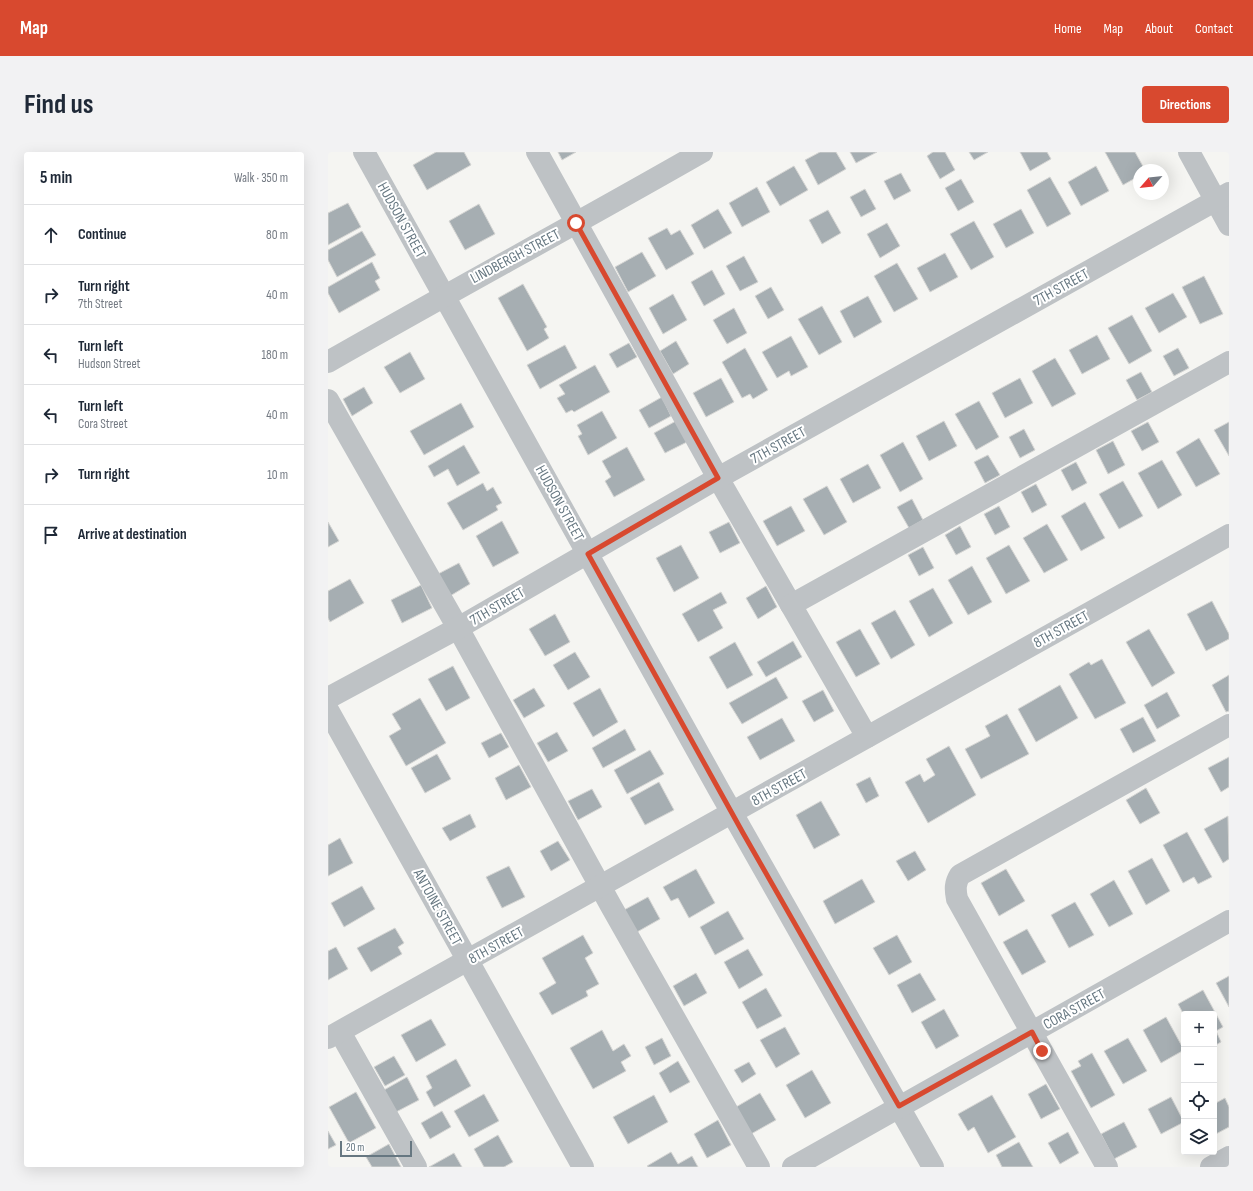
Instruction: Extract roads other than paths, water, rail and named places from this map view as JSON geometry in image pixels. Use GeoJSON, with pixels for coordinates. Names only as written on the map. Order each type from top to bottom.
{"type":"FeatureCollection","features":[{"type":"Feature","properties":{"kind":"street","name":"HUDSON STREET"},"geometry":{"type":"LineString","coordinates":[[364,152],[732,813],[934,1167]]}},
{"type":"Feature","properties":{"kind":"street"},"geometry":{"type":"LineString","coordinates":[[537,152],[718,478],[867,737]]}},
{"type":"Feature","properties":{"kind":"street","name":"LINDBERGH STREET"},"geometry":{"type":"LineString","coordinates":[[328,362],[444,295],[702,152]]}},
{"type":"Feature","properties":{"kind":"street"},"geometry":{"type":"LineString","coordinates":[[1189,152],[1222,197],[1229,225]]}},
{"type":"Feature","properties":{"kind":"street","name":"7TH STREET"},"geometry":{"type":"LineString","coordinates":[[328,698],[458,628],[718,478],[1222,197]]}},
{"type":"Feature","properties":{"kind":"street"},"geometry":{"type":"LineString","coordinates":[[792,605],[1229,362]]}},
{"type":"Feature","properties":{"kind":"street"},"geometry":{"type":"LineString","coordinates":[[328,400],[458,628],[600,886],[759,1167]]}},
{"type":"Feature","properties":{"kind":"street","name":"8TH STREET"},"geometry":{"type":"LineString","coordinates":[[334,1035],[1229,535]]}},
{"type":"Feature","properties":{"kind":"street","name":"ANTOINE STREET"},"geometry":{"type":"LineString","coordinates":[[328,710],[583,1167]]}},
{"type":"Feature","properties":{"kind":"street"},"geometry":{"type":"LineString","coordinates":[[1107,1167],[957,899],[955,889],[960,875],[1229,725]]}},
{"type":"Feature","properties":{"kind":"street","name":"CORA STREET"},"geometry":{"type":"LineString","coordinates":[[793,1167],[1229,921]]}},
{"type":"Feature","properties":{"kind":"street"},"geometry":{"type":"LineString","coordinates":[[334,1035],[416,1167]]}},
{"type":"Feature","properties":{"kind":"street"},"geometry":{"type":"LineString","coordinates":[[1211,1167],[1229,1157]]}}]}
